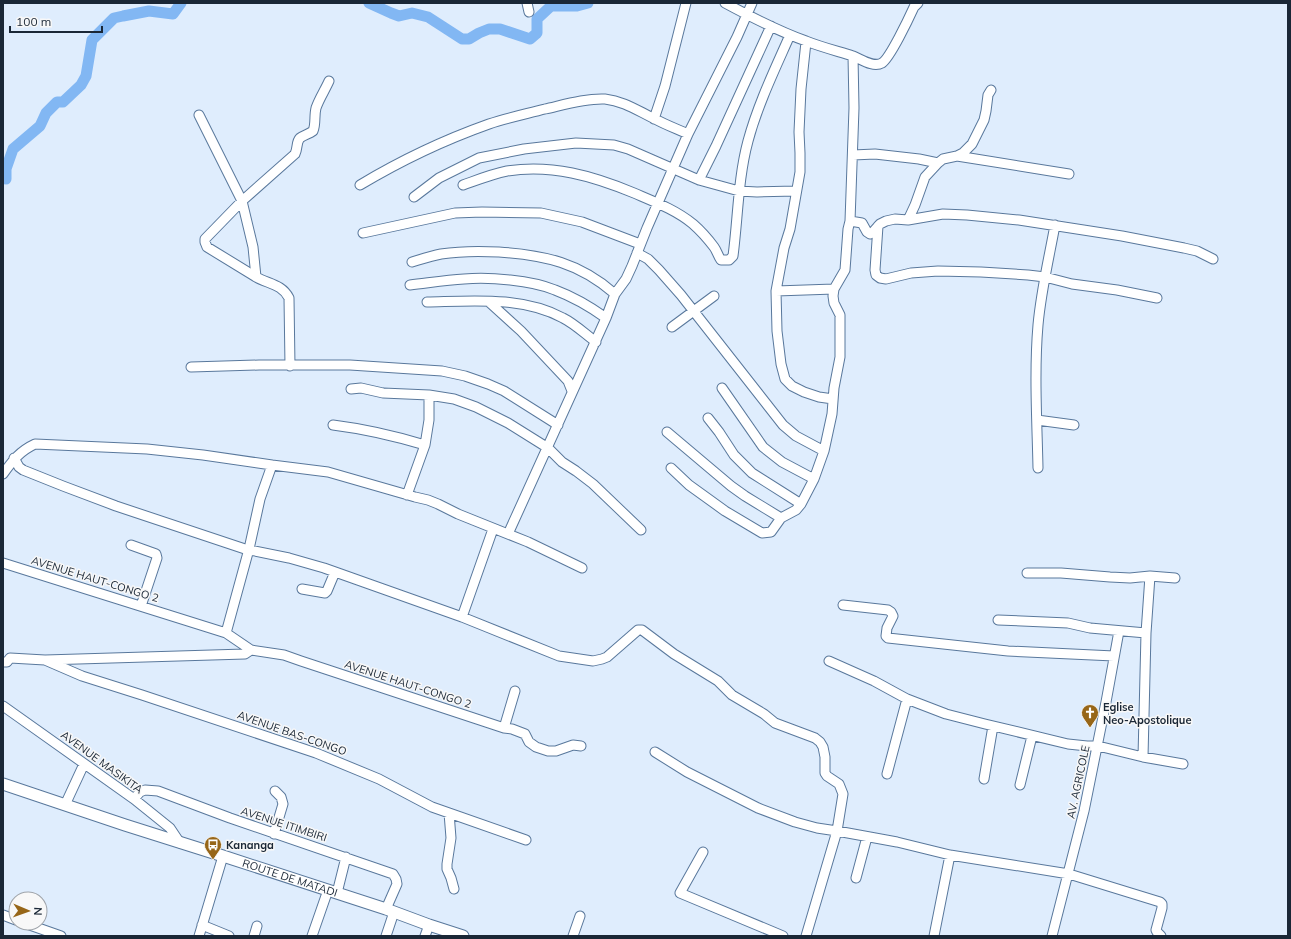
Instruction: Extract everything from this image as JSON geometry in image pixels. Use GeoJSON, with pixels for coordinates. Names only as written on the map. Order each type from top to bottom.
{"type":"FeatureCollection","features":[{"type":"Feature","properties":{"kind":"main road","name":"ROUTE DE MATADI"},"geometry":{"type":"LineString","coordinates":[[3,784],[125,826],[223,856],[390,911],[427,931],[462,936]]}},
{"type":"Feature","properties":{"kind":"street"},"geometry":{"type":"LineString","coordinates":[[654,119],[686,3]]}},
{"type":"Feature","properties":{"kind":"street"},"geometry":{"type":"LineString","coordinates":[[725,3],[747,15],[806,42],[871,63],[880,64],[892,48],[914,7],[918,3]]}},
{"type":"Feature","properties":{"kind":"street"},"geometry":{"type":"LineString","coordinates":[[508,534],[548,448],[572,391],[596,342],[615,294],[626,279],[688,134],[737,37],[752,3]]}},
{"type":"Feature","properties":{"kind":"street"},"geometry":{"type":"LineString","coordinates":[[699,180],[771,26]]}},
{"type":"Feature","properties":{"kind":"street"},"geometry":{"type":"LineString","coordinates":[[463,185],[507,171],[548,170],[574,173],[596,178],[658,203],[692,223],[702,232],[715,248],[721,260],[729,260],[732,256],[739,191],[748,141],[754,121],[790,35]]}},
{"type":"Feature","properties":{"kind":"street"},"geometry":{"type":"LineString","coordinates":[[806,42],[801,89],[799,132],[800,172],[790,229],[784,248],[776,291],[777,331],[781,364],[785,379],[792,386],[804,392],[833,400]]}},
{"type":"Feature","properties":{"kind":"street"},"geometry":{"type":"LineString","coordinates":[[671,468],[689,485],[725,511],[762,533],[771,532],[781,518],[796,510],[801,504],[814,479],[824,451],[832,414],[840,357],[840,315],[834,303],[833,296],[834,289],[845,270],[850,221],[854,108],[853,56]]}},
{"type":"Feature","properties":{"kind":"street"},"geometry":{"type":"LineString","coordinates":[[290,366],[289,298],[284,290],[280,287],[263,282],[207,247],[204,242],[242,201],[295,154],[298,140],[313,131],[317,107],[329,81]]}},
{"type":"Feature","properties":{"kind":"street"},"geometry":{"type":"LineString","coordinates":[[908,220],[925,178],[943,159],[963,153],[972,144],[981,128],[986,111],[988,95],[991,90]]}},
{"type":"Feature","properties":{"kind":"street"},"geometry":{"type":"LineString","coordinates":[[360,185],[388,168],[482,127],[565,104],[604,99],[622,102],[654,119],[688,134]]}},
{"type":"Feature","properties":{"kind":"street"},"geometry":{"type":"LineString","coordinates":[[199,115],[242,201],[253,247],[256,277]]}},
{"type":"Feature","properties":{"kind":"street"},"geometry":{"type":"LineString","coordinates":[[414,197],[439,178],[479,158],[524,149],[576,143],[614,146],[628,150],[699,180],[739,191],[796,191]]}},
{"type":"Feature","properties":{"kind":"street"},"geometry":{"type":"LineString","coordinates":[[853,155],[875,154],[919,159],[938,163]]}},
{"type":"Feature","properties":{"kind":"street"},"geometry":{"type":"LineString","coordinates":[[956,156],[1069,174]]}},
{"type":"Feature","properties":{"kind":"street"},"geometry":{"type":"LineString","coordinates":[[362,233],[455,213],[541,214],[582,222],[639,248],[694,312],[783,425],[796,436],[824,451]]}},
{"type":"Feature","properties":{"kind":"street"},"geometry":{"type":"LineString","coordinates":[[850,221],[862,223],[866,232],[870,234],[886,221],[895,219],[908,220],[944,214],[967,215],[1055,225],[1122,236],[1184,248],[1213,259]]}},
{"type":"Feature","properties":{"kind":"street"},"geometry":{"type":"LineString","coordinates":[[1038,468],[1038,324],[1055,225]]}},
{"type":"Feature","properties":{"kind":"street"},"geometry":{"type":"LineString","coordinates":[[878,226],[875,270],[876,275],[880,278],[886,279],[911,273],[938,271],[981,272],[1045,277],[1072,284],[1117,290],[1157,298]]}},
{"type":"Feature","properties":{"kind":"street"},"geometry":{"type":"LineString","coordinates":[[412,262],[442,254],[461,252],[486,251],[535,255],[571,266],[602,282],[615,294]]}},
{"type":"Feature","properties":{"kind":"street"},"geometry":{"type":"LineString","coordinates":[[410,285],[465,278],[528,282],[555,290],[594,309],[606,318]]}},
{"type":"Feature","properties":{"kind":"street"},"geometry":{"type":"LineString","coordinates":[[776,291],[834,289]]}},
{"type":"Feature","properties":{"kind":"street"},"geometry":{"type":"LineString","coordinates":[[672,327],[714,296]]}},
{"type":"Feature","properties":{"kind":"street"},"geometry":{"type":"LineString","coordinates":[[427,302],[489,302],[531,306],[551,312],[564,319],[596,342]]}},
{"type":"Feature","properties":{"kind":"street"},"geometry":{"type":"LineString","coordinates":[[489,302],[521,331],[568,381],[572,391]]}},
{"type":"Feature","properties":{"kind":"street"},"geometry":{"type":"LineString","coordinates":[[191,367],[350,365],[442,371],[465,376],[488,384],[558,425]]}},
{"type":"Feature","properties":{"kind":"street"},"geometry":{"type":"LineString","coordinates":[[350,389],[361,388],[383,393],[429,395],[454,399],[476,407],[508,423],[548,448],[562,462],[593,484],[641,530]]}},
{"type":"Feature","properties":{"kind":"street"},"geometry":{"type":"LineString","coordinates":[[722,388],[763,447],[782,462],[814,479]]}},
{"type":"Feature","properties":{"kind":"street"},"geometry":{"type":"LineString","coordinates":[[408,495],[425,445],[429,420],[429,395]]}},
{"type":"Feature","properties":{"kind":"street"},"geometry":{"type":"LineString","coordinates":[[708,418],[734,455],[752,473],[801,504]]}},
{"type":"Feature","properties":{"kind":"street"},"geometry":{"type":"LineString","coordinates":[[1038,420],[1074,425]]}},
{"type":"Feature","properties":{"kind":"street"},"geometry":{"type":"LineString","coordinates":[[333,425],[359,428],[425,445]]}},
{"type":"Feature","properties":{"kind":"street"},"geometry":{"type":"LineString","coordinates":[[668,432],[731,486],[781,518]]}},
{"type":"Feature","properties":{"kind":"street"},"geometry":{"type":"LineString","coordinates":[[3,474],[14,458],[26,448],[36,444],[146,449],[328,472],[428,500],[493,529],[508,534],[582,568]]}},
{"type":"Feature","properties":{"kind":"street"},"geometry":{"type":"LineString","coordinates":[[14,458],[19,467],[23,470],[116,506],[249,550],[289,558],[335,572],[462,617],[559,656],[593,661],[602,659],[607,657],[638,630],[642,630],[674,654],[718,681],[732,695],[776,723],[815,738],[820,742],[825,757],[825,773],[839,784],[843,794],[837,831],[806,936]]}},
{"type":"Feature","properties":{"kind":"street"},"geometry":{"type":"LineString","coordinates":[[226,633],[249,550],[260,499],[272,465]]}},
{"type":"Feature","properties":{"kind":"street"},"geometry":{"type":"LineString","coordinates":[[462,617],[493,529]]}},
{"type":"Feature","properties":{"kind":"street"},"geometry":{"type":"LineString","coordinates":[[131,545],[156,554],[140,606]]}},
{"type":"Feature","properties":{"kind":"street","name":"AVENUE HAUT-CONGO 2"},"geometry":{"type":"LineString","coordinates":[[3,563],[226,633],[250,650],[284,655],[504,728],[512,729],[525,734],[529,742],[536,747],[548,751],[556,751],[573,745],[581,746]]}},
{"type":"Feature","properties":{"kind":"street"},"geometry":{"type":"LineString","coordinates":[[302,589],[325,593],[335,572]]}},
{"type":"Feature","properties":{"kind":"street"},"geometry":{"type":"LineString","coordinates":[[1027,573],[1175,578]]}},
{"type":"Feature","properties":{"kind":"street"},"geometry":{"type":"LineString","coordinates":[[1143,757],[1146,633],[1150,576]]}},
{"type":"Feature","properties":{"kind":"street"},"geometry":{"type":"LineString","coordinates":[[843,605],[888,610],[892,612],[893,616],[887,628],[886,636],[888,638],[1008,651],[1114,656]]}},
{"type":"Feature","properties":{"kind":"street"},"geometry":{"type":"LineString","coordinates":[[998,620],[1068,623],[1119,631],[1146,633]]}},
{"type":"Feature","properties":{"kind":"street","name":"AV. AGRICOLE"},"geometry":{"type":"LineString","coordinates":[[1052,936],[1084,811],[1098,746],[1119,631]]}},
{"type":"Feature","properties":{"kind":"street"},"geometry":{"type":"LineString","coordinates":[[5,657],[45,660],[245,654],[250,650]]}},
{"type":"Feature","properties":{"kind":"street","name":"AVENUE BAS-CONGO"},"geometry":{"type":"LineString","coordinates":[[45,660],[82,676],[150,697],[316,753],[379,779],[432,807],[526,840]]}},
{"type":"Feature","properties":{"kind":"street"},"geometry":{"type":"LineString","coordinates":[[829,661],[874,681],[907,699],[946,714],[1068,744],[1098,746],[1143,757],[1182,764]]}},
{"type":"Feature","properties":{"kind":"street"},"geometry":{"type":"LineString","coordinates":[[504,728],[515,691]]}},
{"type":"Feature","properties":{"kind":"street"},"geometry":{"type":"LineString","coordinates":[[887,774],[907,699]]}},
{"type":"Feature","properties":{"kind":"street","name":"AVENUE MASIKITA"},"geometry":{"type":"LineString","coordinates":[[3,706],[134,799],[170,828],[180,843]]}},
{"type":"Feature","properties":{"kind":"street"},"geometry":{"type":"LineString","coordinates":[[984,779],[993,726]]}},
{"type":"Feature","properties":{"kind":"street"},"geometry":{"type":"LineString","coordinates":[[1020,785],[1032,736]]}},
{"type":"Feature","properties":{"kind":"street"},"geometry":{"type":"LineString","coordinates":[[655,752],[687,772],[758,808],[795,822],[817,828],[950,855],[1069,874],[1158,901],[1162,904],[1156,932],[1161,936]]}},
{"type":"Feature","properties":{"kind":"street"},"geometry":{"type":"LineString","coordinates":[[65,805],[84,764]]}},
{"type":"Feature","properties":{"kind":"street","name":"AVENUE ITIMBIRI"},"geometry":{"type":"LineString","coordinates":[[134,799],[140,792],[145,790],[158,791],[274,834],[393,874],[397,884],[390,911],[386,936]]}},
{"type":"Feature","properties":{"kind":"street"},"geometry":{"type":"LineString","coordinates":[[274,834],[283,804],[281,797],[275,791]]}},
{"type":"Feature","properties":{"kind":"street"},"geometry":{"type":"LineString","coordinates":[[450,813],[452,838],[447,869],[454,889]]}},
{"type":"Feature","properties":{"kind":"street"},"geometry":{"type":"LineString","coordinates":[[856,878],[867,837]]}},
{"type":"Feature","properties":{"kind":"street"},"geometry":{"type":"LineString","coordinates":[[703,852],[680,892],[783,936]]}},
{"type":"Feature","properties":{"kind":"street"},"geometry":{"type":"LineString","coordinates":[[934,936],[950,855]]}},
{"type":"Feature","properties":{"kind":"street"},"geometry":{"type":"LineString","coordinates":[[199,936],[223,856]]}},
{"type":"Feature","properties":{"kind":"street"},"geometry":{"type":"LineString","coordinates":[[312,936],[333,892],[346,857]]}},
{"type":"Feature","properties":{"kind":"street"},"geometry":{"type":"LineString","coordinates":[[572,936],[580,916]]}},
{"type":"Feature","properties":{"kind":"street"},"geometry":{"type":"LineString","coordinates":[[202,925],[229,936]]}},
{"type":"Feature","properties":{"kind":"street"},"geometry":{"type":"LineString","coordinates":[[254,936],[257,926]]}},
{"type":"Feature","properties":{"kind":"street"},"geometry":{"type":"LineString","coordinates":[[47,931],[61,936]]}},
{"type":"Feature","properties":{"kind":"waterway"},"geometry":{"type":"LineString","coordinates":[[6,179],[6,169],[13,149],[40,126],[46,113],[57,102],[63,102],[81,85],[86,76],[92,40],[114,18],[149,11],[173,14],[181,3]]}},
{"type":"Feature","properties":{"kind":"waterway"},"geometry":{"type":"LineString","coordinates":[[369,3],[399,16],[412,13],[428,17],[462,39],[469,39],[489,29],[500,29],[530,39],[537,33],[537,19],[551,6],[577,6],[588,3]]}},
{"type":"Feature","properties":{"kind":"place","name":"Eglise Neo-Apostolique"},"geometry":{"type":"Point","coordinates":[1090,728]}},
{"type":"Feature","properties":{"kind":"place","name":"Kananga"},"geometry":{"type":"Point","coordinates":[213,860]}}]}
